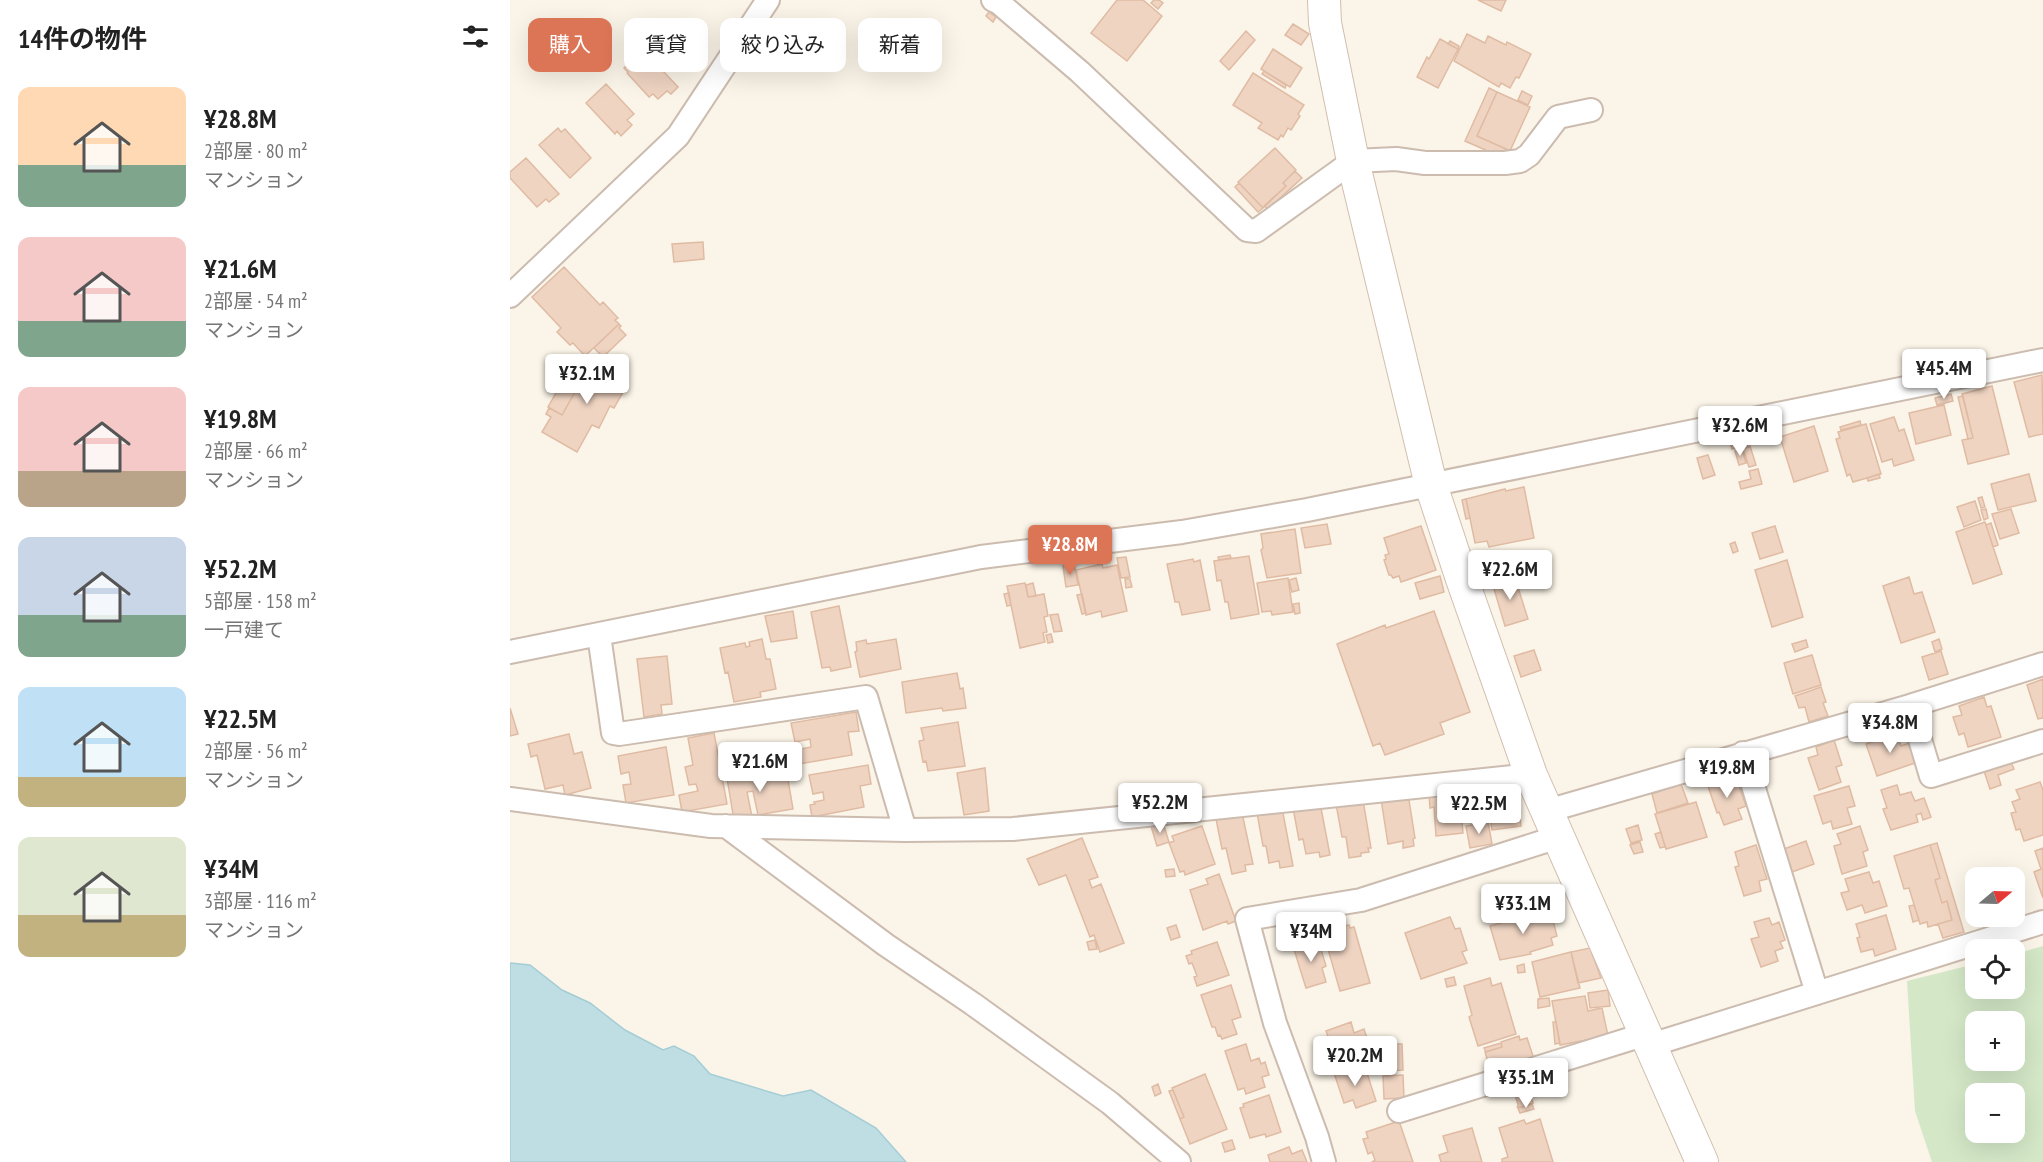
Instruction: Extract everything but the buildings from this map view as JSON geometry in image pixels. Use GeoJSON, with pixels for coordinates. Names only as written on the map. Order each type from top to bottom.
{"type":"FeatureCollection","features":[{"type":"Feature","properties":{"kind":"street"},"geometry":{"type":"LineString","coordinates":[[510,296],[678,136],[768,0]]}},
{"type":"Feature","properties":{"kind":"street"},"geometry":{"type":"LineString","coordinates":[[993,0],[1080,72],[1247,230],[1256,231],[1353,161],[1396,159],[1425,163],[1520,161],[1558,117],[1591,110]]}},
{"type":"Feature","properties":{"kind":"street"},"geometry":{"type":"LineString","coordinates":[[1324,0],[1325,23],[1331,57],[1353,161],[1431,485],[1465,590],[1531,775],[1702,1162]]}},
{"type":"Feature","properties":{"kind":"street"},"geometry":{"type":"LineString","coordinates":[[510,652],[981,557],[1182,532],[1431,485],[2043,360]]}},
{"type":"Feature","properties":{"kind":"street"},"geometry":{"type":"LineString","coordinates":[[599,635],[613,733],[619,734],[866,696],[905,830]]}},
{"type":"Feature","properties":{"kind":"street"},"geometry":{"type":"LineString","coordinates":[[1324,1162],[1275,1023],[1247,920],[1361,900],[1552,824],[1743,753],[1910,706],[2043,664]]}},
{"type":"Feature","properties":{"kind":"street"},"geometry":{"type":"LineString","coordinates":[[1910,706],[1931,776],[2043,741]]}},
{"type":"Feature","properties":{"kind":"street"},"geometry":{"type":"LineString","coordinates":[[1743,753],[1817,993]]}},
{"type":"Feature","properties":{"kind":"street"},"geometry":{"type":"LineString","coordinates":[[510,799],[726,826],[905,830],[1014,829],[1531,775]]}},
{"type":"Feature","properties":{"kind":"street"},"geometry":{"type":"LineString","coordinates":[[726,826],[886,945],[1110,1102],[1179,1162]]}},
{"type":"Feature","properties":{"kind":"street"},"geometry":{"type":"LineString","coordinates":[[1399,1111],[1817,993],[2043,922]]}},
{"type":"Feature","properties":{"kind":"green space"},"geometry":{"type":"Polygon","coordinates":[[[2043,946],[2043,1162],[1932,1162],[1915,1111],[1907,981],[1965,966],[1965,999],[2025,999],[2025,951],[2043,946]]]}},
{"type":"Feature","properties":{"kind":"water"},"geometry":{"type":"Polygon","coordinates":[[[510,963],[530,965],[562,990],[590,1003],[625,1030],[663,1050],[674,1046],[694,1056],[710,1074],[783,1096],[811,1090],[876,1128],[906,1162],[510,1162],[510,963]]]}}]}
